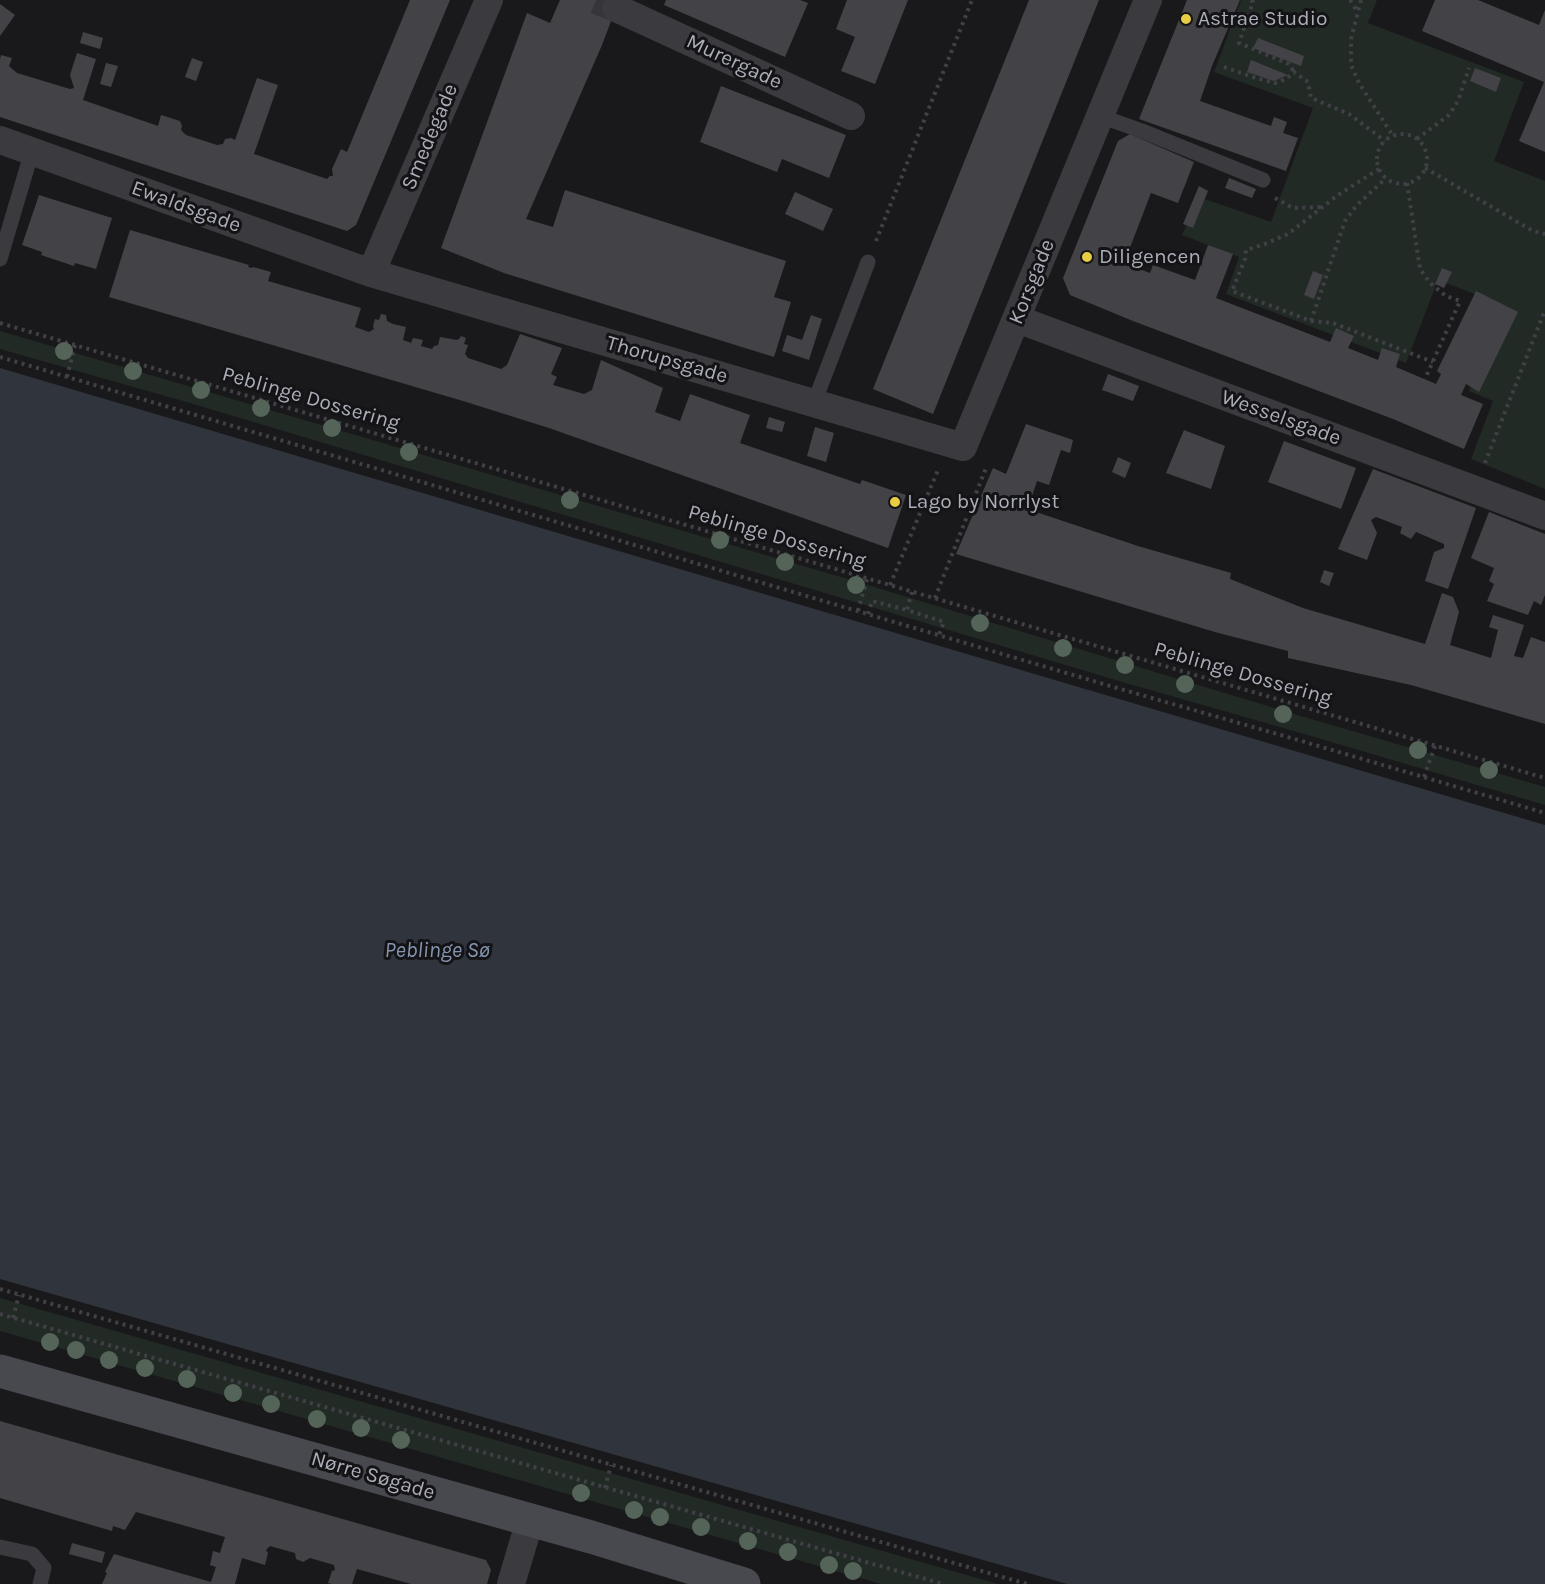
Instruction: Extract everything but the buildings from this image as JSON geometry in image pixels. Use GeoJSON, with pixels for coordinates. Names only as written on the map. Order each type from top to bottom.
{"type":"FeatureCollection","features":[{"type":"Feature","properties":{"kind":"street","name":"Smedegade"},"geometry":{"type":"LineString","coordinates":[[372,273],[489,0]]}},
{"type":"Feature","properties":{"kind":"street","name":"Korsgade"},"geometry":{"type":"LineString","coordinates":[[963,447],[1148,0]]}},
{"type":"Feature","properties":{"kind":"street","name":"Murergade"},"geometry":{"type":"LineString","coordinates":[[616,8],[851,116]]}},
{"type":"Feature","properties":{"kind":"street","name":"Ewaldsgade"},"geometry":{"type":"LineString","coordinates":[[0,140],[372,273]]}},
{"type":"Feature","properties":{"kind":"street","name":"Thorupsgade"},"geometry":{"type":"LineString","coordinates":[[372,273],[963,447]]}},
{"type":"Feature","properties":{"kind":"street","name":"Wesselsgade"},"geometry":{"type":"LineString","coordinates":[[1017,319],[1545,516]]}},
{"type":"Feature","properties":{"kind":"street","name":"Nørre Søgade"},"geometry":{"type":"LineString","coordinates":[[0,1371],[530,1520],[744,1584]]}},
{"type":"Feature","properties":{"kind":"street"},"geometry":{"type":"LineString","coordinates":[[511,1584],[530,1520]]}},
{"type":"Feature","properties":{"kind":"lane"},"geometry":{"type":"LineString","coordinates":[[1100,116],[1263,180]]}},
{"type":"Feature","properties":{"kind":"lane"},"geometry":{"type":"LineString","coordinates":[[0,259],[32,152]]}},
{"type":"Feature","properties":{"kind":"lane"},"geometry":{"type":"LineString","coordinates":[[814,403],[868,262]]}},
{"type":"Feature","properties":{"kind":"lane"},"geometry":{"type":"LineString","coordinates":[[0,1547],[32,1554],[44,1568],[40,1584]]}},
{"type":"Feature","properties":{"kind":"path"},"geometry":{"type":"LineString","coordinates":[[868,262],[972,0]]}},
{"type":"Feature","properties":{"kind":"path"},"geometry":{"type":"LineString","coordinates":[[1251,0],[1253,2],[1239,43],[1289,63],[1294,72],[1308,82],[1311,98],[1349,114],[1385,141]]}},
{"type":"Feature","properties":{"kind":"path"},"geometry":{"type":"LineString","coordinates":[[1350,0],[1358,12]]}},
{"type":"Feature","properties":{"kind":"path"},"geometry":{"type":"LineString","coordinates":[[1361,0],[1351,39],[1352,65],[1359,83],[1393,136]]}},
{"type":"Feature","properties":{"kind":"path"},"geometry":{"type":"LineString","coordinates":[[1224,67],[1275,83],[1286,79],[1294,72]]}},
{"type":"Feature","properties":{"kind":"path"},"geometry":{"type":"LineString","coordinates":[[1417,139],[1449,115],[1458,101],[1469,68]]}},
{"type":"Feature","properties":{"kind":"path"},"geometry":{"type":"LineString","coordinates":[[1409,135],[1417,139],[1426,152],[1425,168],[1415,181],[1392,182],[1379,169],[1377,162],[1380,147],[1393,136],[1409,135]]}},
{"type":"Feature","properties":{"kind":"path"},"geometry":{"type":"LineString","coordinates":[[1425,168],[1533,231],[1545,234]]}},
{"type":"Feature","properties":{"kind":"path"},"geometry":{"type":"LineString","coordinates":[[1379,169],[1338,195],[1288,234],[1246,249],[1245,259],[1232,291],[1311,321],[1333,322],[1433,362]]}},
{"type":"Feature","properties":{"kind":"path"},"geometry":{"type":"LineString","coordinates":[[1311,321],[1345,221],[1356,206],[1386,178]]}},
{"type":"Feature","properties":{"kind":"path"},"geometry":{"type":"LineString","coordinates":[[1263,180],[1273,197],[1293,208],[1322,207]]}},
{"type":"Feature","properties":{"kind":"path"},"geometry":{"type":"LineString","coordinates":[[1407,183],[1420,269],[1430,283],[1446,296],[1460,301],[1425,379]]}},
{"type":"Feature","properties":{"kind":"path"},"geometry":{"type":"LineString","coordinates":[[1474,490],[1545,310]]}},
{"type":"Feature","properties":{"kind":"path","name":"Peblinge Dossering"},"geometry":{"type":"LineString","coordinates":[[0,323],[1545,778]]}},
{"type":"Feature","properties":{"kind":"path"},"geometry":{"type":"LineString","coordinates":[[67,377],[75,345]]}},
{"type":"Feature","properties":{"kind":"path"},"geometry":{"type":"LineString","coordinates":[[0,357],[1545,813]]}},
{"type":"Feature","properties":{"kind":"path"},"geometry":{"type":"LineString","coordinates":[[890,585],[940,465],[963,447],[991,456],[935,598]]}},
{"type":"Feature","properties":{"kind":"path"},"geometry":{"type":"LineString","coordinates":[[858,611],[867,579]]}},
{"type":"Feature","properties":{"kind":"path"},"geometry":{"type":"LineString","coordinates":[[907,610],[912,592]]}},
{"type":"Feature","properties":{"kind":"path"},"geometry":{"type":"LineString","coordinates":[[868,614],[872,601],[907,610],[944,622],[939,635]]}},
{"type":"Feature","properties":{"kind":"path"},"geometry":{"type":"LineString","coordinates":[[1424,777],[1435,746]]}},
{"type":"Feature","properties":{"kind":"path"},"geometry":{"type":"LineString","coordinates":[[0,1289],[1027,1584]]}},
{"type":"Feature","properties":{"kind":"path"},"geometry":{"type":"LineString","coordinates":[[14,1318],[19,1295]]}},
{"type":"Feature","properties":{"kind":"path"},"geometry":{"type":"LineString","coordinates":[[0,1314],[943,1584]]}},
{"type":"Feature","properties":{"kind":"path"},"geometry":{"type":"LineString","coordinates":[[605,1488],[611,1465]]}},
{"type":"Feature","properties":{"kind":"shaded area"},"geometry":{"type":"Polygon","coordinates":[[[1241,0],[1377,0],[1368,23],[1524,82],[1494,161],[1545,181],[1545,489],[1471,459],[1493,401],[1469,391],[1501,304],[1438,280],[1406,363],[1226,294],[1239,257],[1182,235],[1199,197],[1271,222],[1313,108],[1214,72],[1241,0]]]}},
{"type":"Feature","properties":{"kind":"shaded area"},"geometry":{"type":"Polygon","coordinates":[[[0,331],[851,580],[1304,717],[1545,787],[1545,805],[1119,681],[190,403],[0,349],[0,331]]]}},
{"type":"Feature","properties":{"kind":"shaded area"},"geometry":{"type":"Polygon","coordinates":[[[0,1298],[998,1584],[881,1584],[0,1331],[0,1298]]]}},
{"type":"Feature","properties":{"kind":"water","name":"Peblinge Sø"},"geometry":{"type":"Polygon","coordinates":[[[0,368],[1545,825],[1545,1584],[1067,1584],[0,1279],[0,368]]]}},
{"type":"Feature","properties":{"kind":"tunnel"},"geometry":{"type":"LineString","coordinates":[[596,0],[616,8]]}},
{"type":"Feature","properties":{"kind":"place","name":"Astrae Studio"},"geometry":{"type":"Point","coordinates":[1186,19]}},
{"type":"Feature","properties":{"kind":"place","name":"Diligencen"},"geometry":{"type":"Point","coordinates":[1087,257]}},
{"type":"Feature","properties":{"kind":"place","name":"Lago by Norrlyst"},"geometry":{"type":"Point","coordinates":[895,502]}}]}
